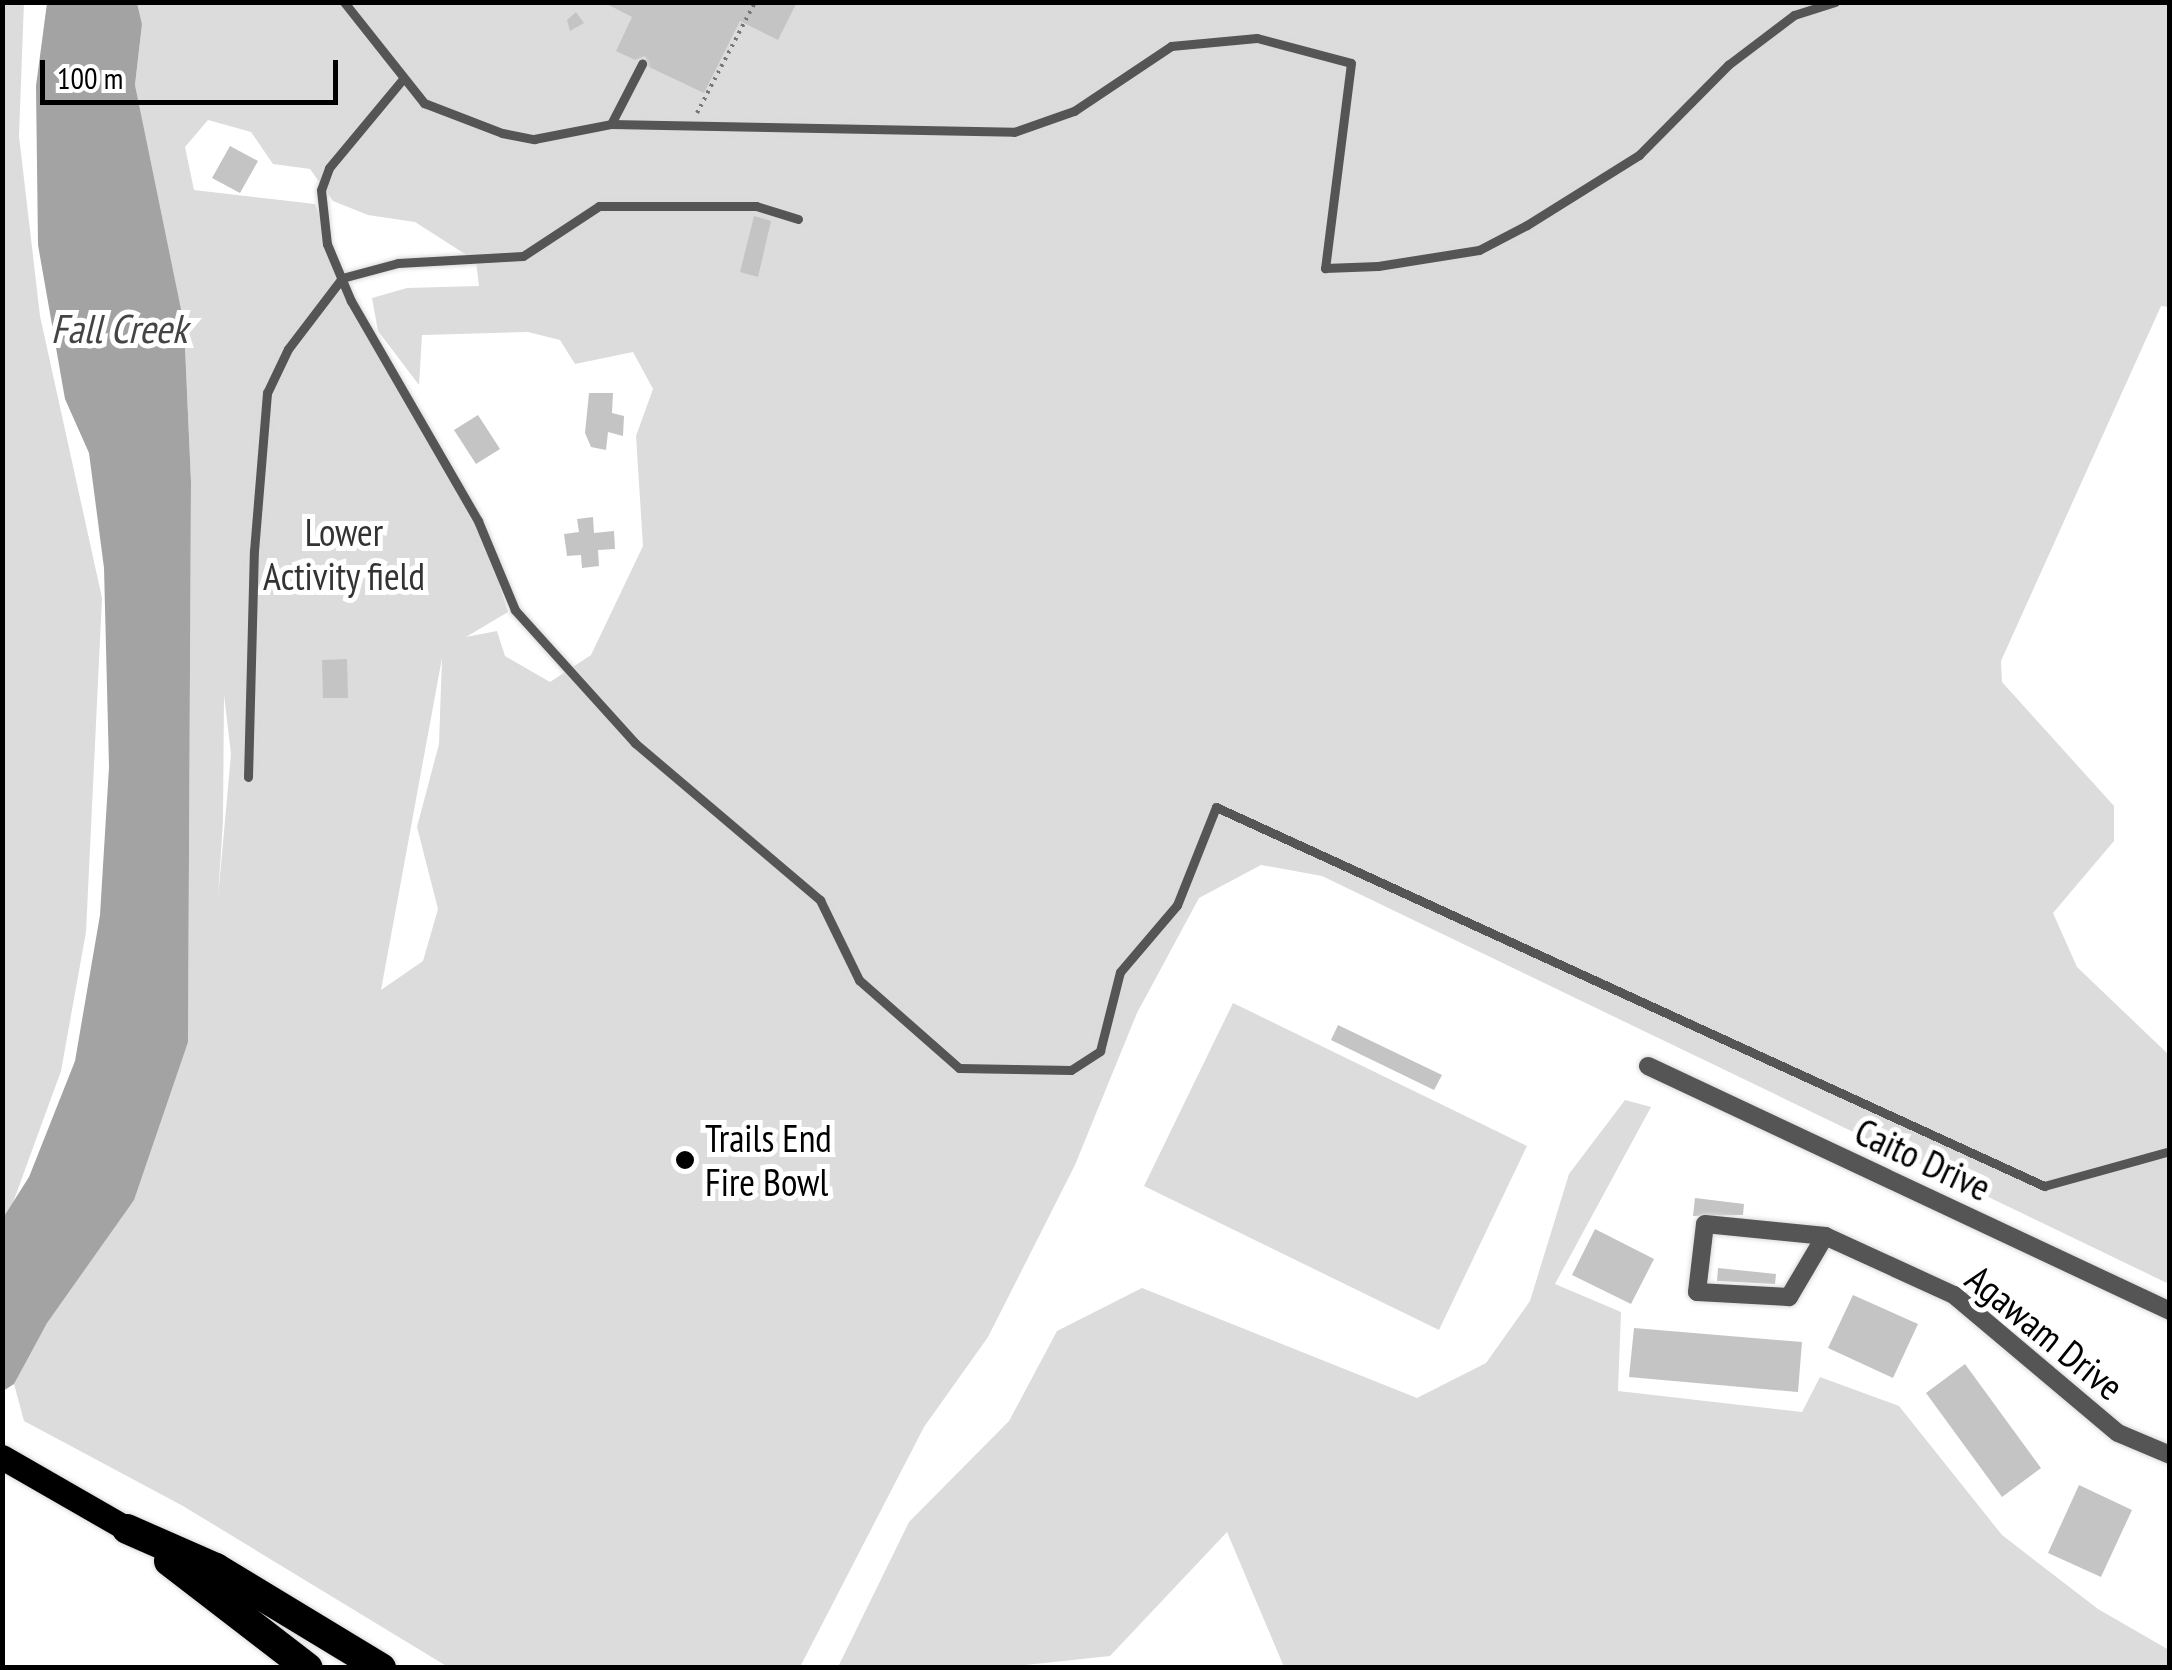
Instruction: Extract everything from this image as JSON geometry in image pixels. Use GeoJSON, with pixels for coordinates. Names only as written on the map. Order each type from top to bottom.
{"type":"FeatureCollection","features":[{"type":"Feature","properties":{"kind":"highway"},"geometry":{"type":"LineString","coordinates":[[127,1529],[308,1668]]}},
{"type":"Feature","properties":{"kind":"highway"},"geometry":{"type":"LineString","coordinates":[[127,1529],[216,1568],[381,1668]]}},
{"type":"Feature","properties":{"kind":"main road"},"geometry":{"type":"LineString","coordinates":[[2,1457],[127,1529]]}},
{"type":"Feature","properties":{"kind":"street","name":"Caito Drive"},"geometry":{"type":"LineString","coordinates":[[1648,1066],[2170,1311]]}},
{"type":"Feature","properties":{"kind":"street","name":"Agawam Drive"},"geometry":{"type":"LineString","coordinates":[[1825,1236],[1789,1297],[1697,1292],[1705,1224],[1825,1236],[1954,1295],[2118,1434],[2170,1455]]}},
{"type":"Feature","properties":{"kind":"lane"},"geometry":{"type":"LineString","coordinates":[[344,2],[424,103],[502,133],[534,139],[611,124],[1014,132],[1074,111],[1171,46],[1256,38],[1351,63],[1325,268],[1378,266],[1479,250],[1527,226],[1639,155],[1728,66],[1794,15],[1835,2]]}},
{"type":"Feature","properties":{"kind":"lane"},"geometry":{"type":"LineString","coordinates":[[611,124],[642,64]]}},
{"type":"Feature","properties":{"kind":"lane"},"geometry":{"type":"LineString","coordinates":[[402,80],[341,150],[321,190],[328,244],[342,278],[478,521],[515,610],[635,744],[820,900],[859,980],[959,1068],[1071,1070],[1100,1051],[1120,972],[1177,905],[1216,807],[2044,1186],[2170,1151]]}},
{"type":"Feature","properties":{"kind":"lane"},"geometry":{"type":"LineString","coordinates":[[248,776],[254,551],[267,393],[288,349],[342,278],[398,263],[523,256],[599,206],[756,206],[798,219]]}},
{"type":"Feature","properties":{"kind":"path"},"geometry":{"type":"LineString","coordinates":[[690,126],[755,2]]}},
{"type":"Feature","properties":{"kind":"green space"},"geometry":{"type":"Polygon","coordinates":[[[24,2],[19,136],[40,316],[102,598],[86,932],[61,1071],[3,1230],[2,3],[24,2]]]}},
{"type":"Feature","properties":{"kind":"green space","name":"Lower Activity field"},"geometry":{"type":"Polygon","coordinates":[[[137,3],[2169,3],[2169,307],[2161,306],[2001,661],[2002,682],[2114,806],[2114,841],[2053,913],[2077,967],[2169,1055],[2169,1284],[1322,876],[1261,865],[1199,898],[1137,1013],[1075,1165],[988,1337],[924,1427],[800,1667],[448,1667],[183,1506],[24,1421],[14,1384],[188,1042],[191,482],[185,345],[135,85],[142,24],[137,3]],[[208,120],[185,147],[194,190],[315,204],[344,283],[480,524],[508,612],[466,637],[497,631],[505,656],[550,682],[591,655],[643,546],[636,436],[653,389],[633,352],[575,364],[560,340],[528,332],[422,335],[419,385],[378,331],[372,298],[407,288],[479,286],[476,261],[415,222],[368,215],[333,201],[310,169],[273,164],[251,132],[208,120]],[[442,658],[381,990],[423,961],[438,909],[417,827],[439,744],[442,658]],[[224,695],[218,898],[231,754],[224,695]]]}},
{"type":"Feature","properties":{"kind":"green space"},"geometry":{"type":"Polygon","coordinates":[[[1233,1003],[1527,1146],[1439,1330],[1144,1186],[1233,1003]]]}},
{"type":"Feature","properties":{"kind":"green space"},"geometry":{"type":"Polygon","coordinates":[[[1625,1100],[1651,1107],[1555,1284],[1621,1312],[1618,1391],[1802,1412],[1820,1377],[1899,1406],[2002,1535],[2098,1609],[2169,1650],[2169,1667],[1284,1667],[1227,1532],[1110,1656],[998,1668],[838,1667],[909,1522],[1009,1421],[1057,1331],[1142,1288],[1417,1398],[1486,1363],[1530,1301],[1569,1174],[1625,1100]]]}},
{"type":"Feature","properties":{"kind":"water","name":"Fall Creek"},"geometry":{"type":"Polygon","coordinates":[[[47,3],[137,3],[142,24],[135,85],[184,324],[191,482],[188,1042],[134,1200],[47,1323],[14,1384],[3,1391],[3,1218],[29,1177],[75,1061],[100,915],[109,767],[104,568],[89,453],[65,399],[38,245],[36,86],[47,3]]]}},
{"type":"Feature","properties":{"kind":"building"},"geometry":{"type":"Polygon","coordinates":[[[603,2],[797,2],[778,40],[740,21],[704,93],[649,67],[645,56],[635,60],[616,51],[632,17],[603,2]]]}},
{"type":"Feature","properties":{"kind":"building"},"geometry":{"type":"Polygon","coordinates":[[[576,12],[584,23],[570,31],[567,20],[576,12]]]}},
{"type":"Feature","properties":{"kind":"building"},"geometry":{"type":"Polygon","coordinates":[[[230,146],[258,161],[240,193],[212,178],[230,146]]]}},
{"type":"Feature","properties":{"kind":"building"},"geometry":{"type":"Polygon","coordinates":[[[754,216],[771,221],[758,277],[740,272],[754,216]]]}},
{"type":"Feature","properties":{"kind":"building"},"geometry":{"type":"Polygon","coordinates":[[[589,393],[613,393],[612,413],[624,416],[623,436],[608,432],[606,450],[591,447],[585,433],[589,393]]]}},
{"type":"Feature","properties":{"kind":"building"},"geometry":{"type":"Polygon","coordinates":[[[478,415],[500,449],[476,464],[454,430],[478,415]]]}},
{"type":"Feature","properties":{"kind":"building"},"geometry":{"type":"Polygon","coordinates":[[[593,517],[594,533],[614,531],[615,549],[598,550],[599,566],[582,568],[581,555],[567,556],[564,534],[579,532],[577,519],[593,517]]]}},
{"type":"Feature","properties":{"kind":"building"},"geometry":{"type":"Polygon","coordinates":[[[395,569],[396,586],[367,588],[366,571],[395,569]]]}},
{"type":"Feature","properties":{"kind":"building"},"geometry":{"type":"Polygon","coordinates":[[[347,659],[348,698],[323,698],[322,660],[347,659]]]}},
{"type":"Feature","properties":{"kind":"building"},"geometry":{"type":"Polygon","coordinates":[[[1338,1025],[1442,1075],[1434,1090],[1331,1040],[1338,1025]]]}},
{"type":"Feature","properties":{"kind":"building"},"geometry":{"type":"Polygon","coordinates":[[[1695,1198],[1744,1204],[1743,1215],[1693,1216],[1695,1198]]]}},
{"type":"Feature","properties":{"kind":"building"},"geometry":{"type":"Polygon","coordinates":[[[1595,1229],[1654,1259],[1631,1304],[1572,1275],[1595,1229]]]}},
{"type":"Feature","properties":{"kind":"building"},"geometry":{"type":"Polygon","coordinates":[[[1718,1268],[1776,1274],[1775,1284],[1717,1281],[1718,1268]]]}},
{"type":"Feature","properties":{"kind":"building"},"geometry":{"type":"Polygon","coordinates":[[[1989,1292],[2027,1323],[2019,1333],[1981,1301],[1989,1292]]]}},
{"type":"Feature","properties":{"kind":"building"},"geometry":{"type":"Polygon","coordinates":[[[1853,1295],[1918,1324],[1893,1378],[1828,1348],[1853,1295]]]}},
{"type":"Feature","properties":{"kind":"building"},"geometry":{"type":"Polygon","coordinates":[[[1634,1328],[1802,1342],[1798,1392],[1629,1377],[1634,1328]]]}},
{"type":"Feature","properties":{"kind":"building"},"geometry":{"type":"Polygon","coordinates":[[[1965,1364],[2041,1468],[2002,1497],[1926,1393],[1965,1364]]]}},
{"type":"Feature","properties":{"kind":"building"},"geometry":{"type":"Polygon","coordinates":[[[2079,1485],[2132,1510],[2101,1577],[2048,1553],[2079,1485]]]}},
{"type":"Feature","properties":{"kind":"place","name":"Trails End Fire Bowl"},"geometry":{"type":"Point","coordinates":[685,1160]}}]}
